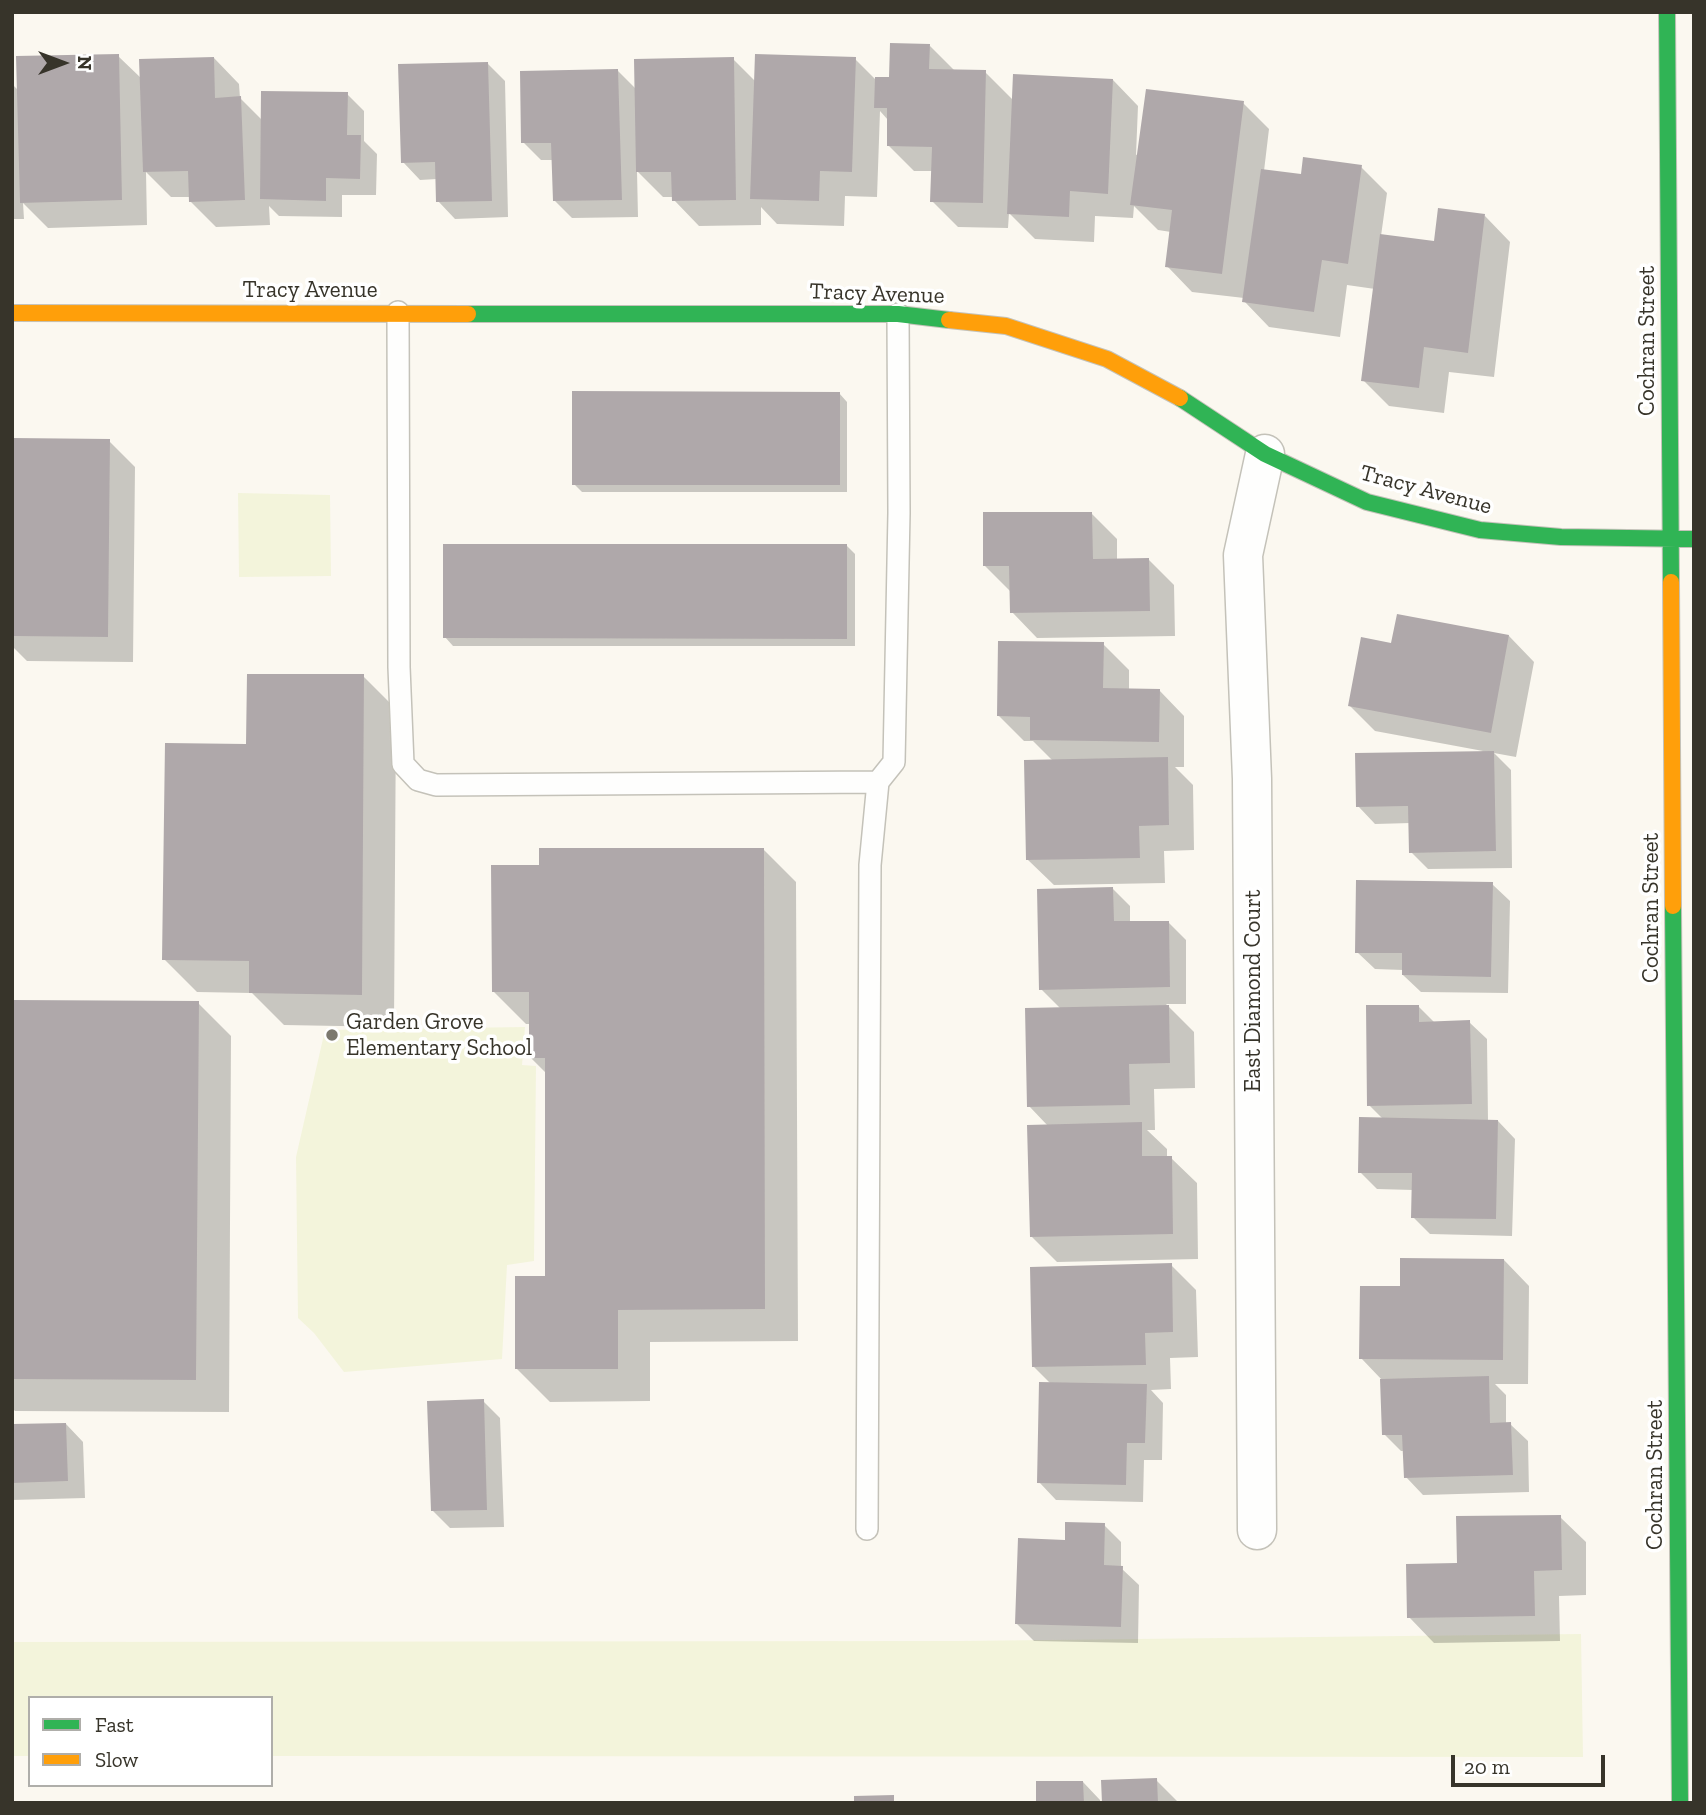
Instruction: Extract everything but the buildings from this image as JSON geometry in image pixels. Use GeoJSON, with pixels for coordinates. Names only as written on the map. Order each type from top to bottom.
{"type":"FeatureCollection","features":[{"type":"Feature","properties":{"kind":"main road","name":"Cochran Street"},"geometry":{"type":"LineString","coordinates":[[1667,12],[1680,1803]]}},
{"type":"Feature","properties":{"kind":"main road","name":"Tracy Avenue"},"geometry":{"type":"LineString","coordinates":[[12,313],[898,314],[1006,326],[1107,359],[1173,393],[1265,454],[1367,502],[1480,530],[1561,537],[1694,539]]}},
{"type":"Feature","properties":{"kind":"street","name":"East Diamond Court"},"geometry":{"type":"LineString","coordinates":[[1257,1530],[1252,779],[1242,555],[1265,454]]}},
{"type":"Feature","properties":{"kind":"lane"},"geometry":{"type":"LineString","coordinates":[[398,312],[399,667],[402,764],[418,780],[436,785],[878,782]]}},
{"type":"Feature","properties":{"kind":"lane"},"geometry":{"type":"LineString","coordinates":[[867,1528],[870,865],[878,782],[894,762],[899,526],[898,314]]}},
{"type":"Feature","properties":{"kind":"green space"},"geometry":{"type":"Polygon","coordinates":[[[238,493],[330,495],[331,576],[239,577],[238,493]]]}},
{"type":"Feature","properties":{"kind":"green space"},"geometry":{"type":"Polygon","coordinates":[[[525,1027],[522,1065],[536,1066],[534,1261],[507,1265],[502,1359],[344,1372],[314,1333],[298,1318],[296,1157],[325,1030],[525,1027]]]}},
{"type":"Feature","properties":{"kind":"green space"},"geometry":{"type":"Polygon","coordinates":[[[1581,1634],[1583,1757],[273,1756],[273,1696],[28,1696],[28,1756],[12,1756],[12,1642],[957,1641],[1581,1634]]]}},
{"type":"Feature","properties":{"kind":"traffic: fast"},"geometry":{"type":"LineString","coordinates":[[1667,12],[1671,582]]}},
{"type":"Feature","properties":{"kind":"traffic: fast"},"geometry":{"type":"LineString","coordinates":[[468,314],[898,314],[949,320]]}},
{"type":"Feature","properties":{"kind":"traffic: fast"},"geometry":{"type":"LineString","coordinates":[[1180,398],[1265,454],[1367,502],[1480,530],[1561,537],[1694,539]]}},
{"type":"Feature","properties":{"kind":"traffic: fast"},"geometry":{"type":"LineString","coordinates":[[1673,906],[1680,1803]]}},
{"type":"Feature","properties":{"kind":"traffic: slow"},"geometry":{"type":"LineString","coordinates":[[12,313],[468,314]]}},
{"type":"Feature","properties":{"kind":"traffic: slow"},"geometry":{"type":"LineString","coordinates":[[949,320],[1006,326],[1107,359],[1180,398]]}},
{"type":"Feature","properties":{"kind":"traffic: slow"},"geometry":{"type":"LineString","coordinates":[[1671,582],[1673,906]]}},
{"type":"Feature","properties":{"kind":"place","name":"Garden Grove Elementary School"},"geometry":{"type":"Point","coordinates":[332,1035]}}]}
